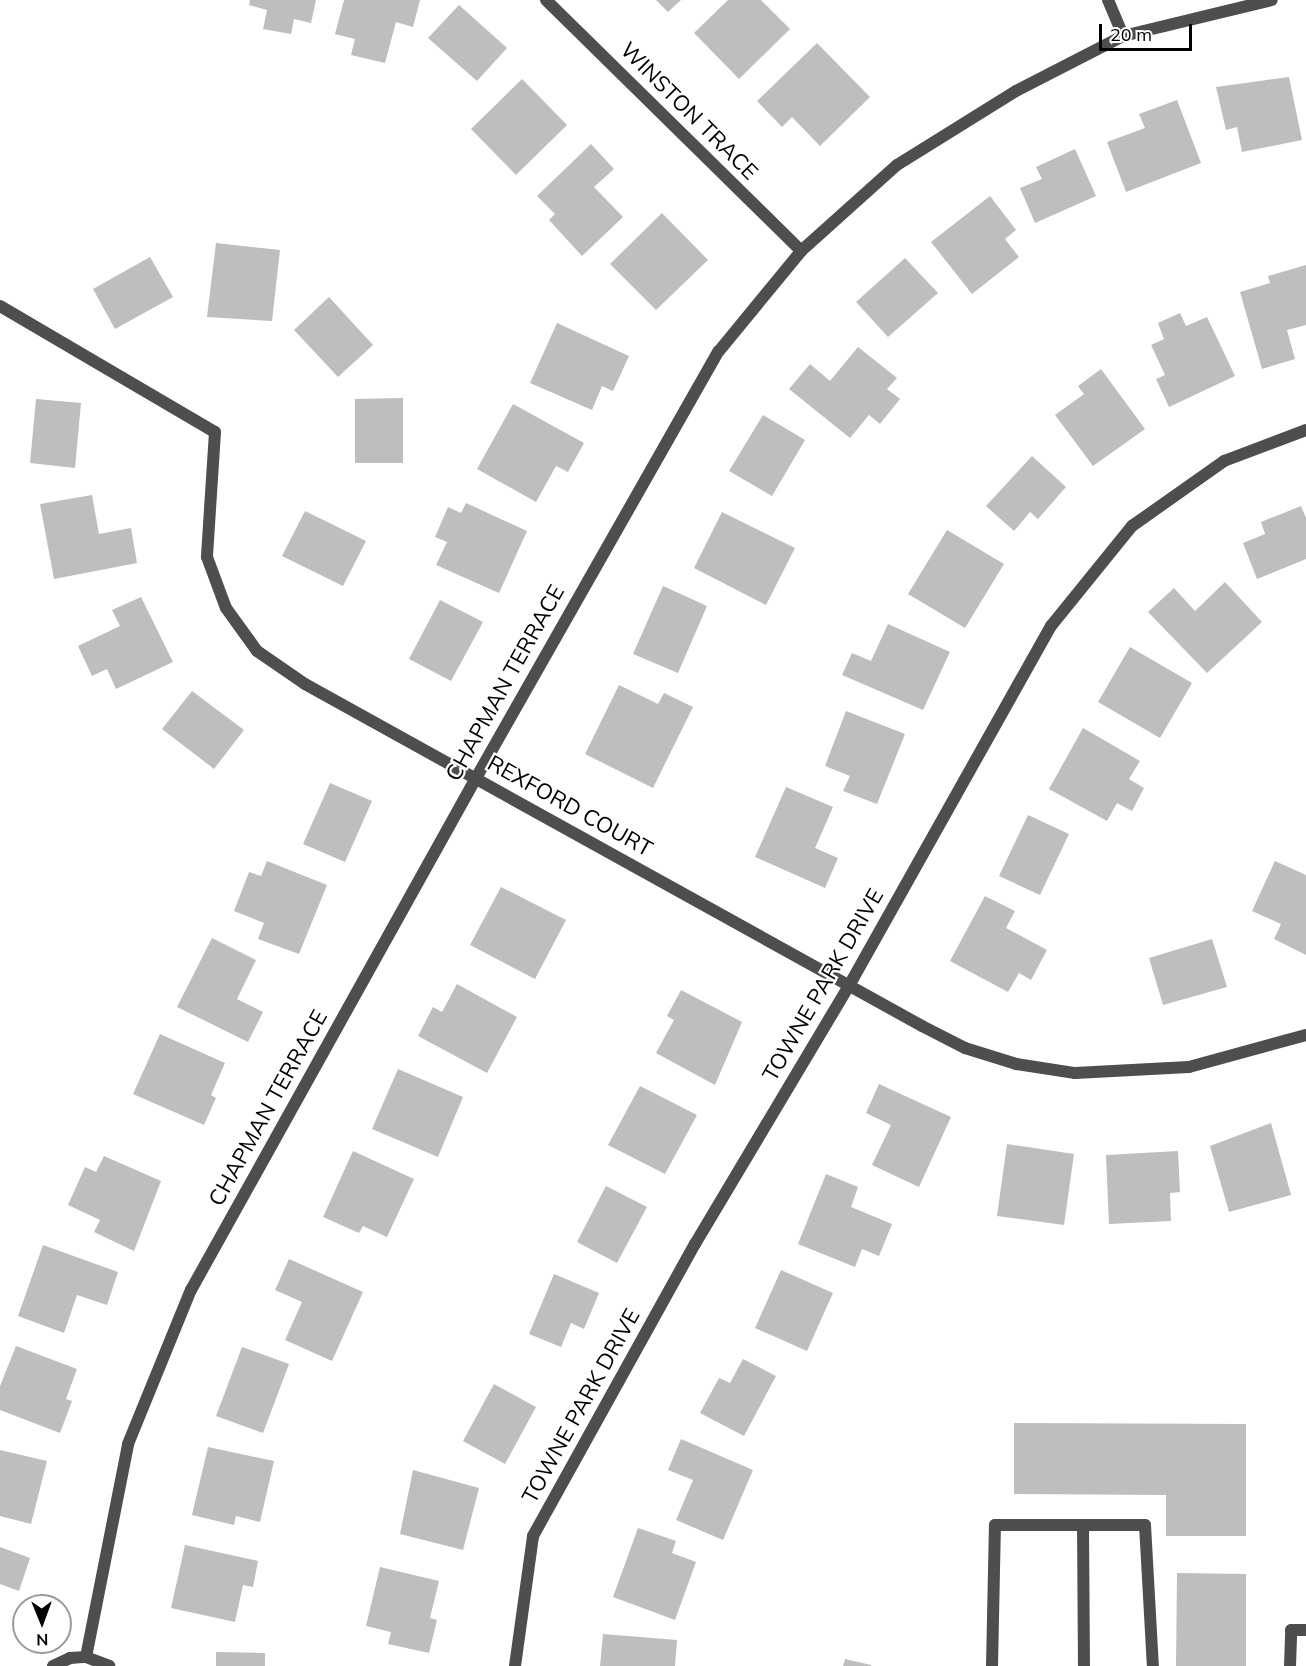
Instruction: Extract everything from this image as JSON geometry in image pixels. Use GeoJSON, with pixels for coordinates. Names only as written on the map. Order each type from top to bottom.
{"type":"FeatureCollection","features":[{"type":"Feature","properties":{"kind":"street","name":"WINSTON TRACE"},"geometry":{"type":"LineString","coordinates":[[546,0],[801,251]]}},
{"type":"Feature","properties":{"kind":"street"},"geometry":{"type":"LineString","coordinates":[[1108,0],[1123,36]]}},
{"type":"Feature","properties":{"kind":"street","name":"CHAPMAN TERRACE"},"geometry":{"type":"LineString","coordinates":[[86,1657],[128,1444],[191,1290],[476,778],[719,351],[801,251],[897,165],[1016,91],[1123,36],[1272,0]]}},
{"type":"Feature","properties":{"kind":"street","name":"REXFORD COURT"},"geometry":{"type":"LineString","coordinates":[[0,306],[215,432],[207,557],[226,608],[257,651],[305,684],[965,1048],[1016,1064],[1075,1073],[1189,1067],[1306,1035]]}},
{"type":"Feature","properties":{"kind":"street","name":"TOWNE PARK DRIVE"},"geometry":{"type":"LineString","coordinates":[[515,1666],[533,1536],[695,1244],[850,984],[1051,626],[1132,526],[1224,461],[1306,430]]}},
{"type":"Feature","properties":{"kind":"street"},"geometry":{"type":"LineString","coordinates":[[992,1666],[995,1525],[1145,1525],[1153,1666]]}},
{"type":"Feature","properties":{"kind":"street"},"geometry":{"type":"LineString","coordinates":[[1083,1525],[1084,1666]]}},
{"type":"Feature","properties":{"kind":"street"},"geometry":{"type":"LineString","coordinates":[[1290,1666],[1291,1630],[1306,1630]]}},
{"type":"Feature","properties":{"kind":"street"},"geometry":{"type":"LineString","coordinates":[[53,1666],[70,1658],[86,1657],[109,1666]]}},
{"type":"Feature","properties":{"kind":"building"},"geometry":{"type":"Polygon","coordinates":[[[250,0],[316,0],[311,23],[294,19],[291,34],[263,29],[267,10],[249,5],[250,0]]]}},
{"type":"Feature","properties":{"kind":"building"},"geometry":{"type":"Polygon","coordinates":[[[344,0],[420,0],[413,27],[396,22],[385,63],[351,55],[355,39],[335,34],[344,0]]]}},
{"type":"Feature","properties":{"kind":"building"},"geometry":{"type":"Polygon","coordinates":[[[656,0],[681,0],[668,12],[656,0]]]}},
{"type":"Feature","properties":{"kind":"building"},"geometry":{"type":"Polygon","coordinates":[[[728,0],[761,0],[790,29],[739,79],[694,33],[728,0]]]}},
{"type":"Feature","properties":{"kind":"building"},"geometry":{"type":"Polygon","coordinates":[[[459,5],[507,48],[477,81],[428,38],[459,5]]]}},
{"type":"Feature","properties":{"kind":"building"},"geometry":{"type":"Polygon","coordinates":[[[817,43],[870,97],[820,146],[792,117],[782,127],[757,101],[817,43]]]}},
{"type":"Feature","properties":{"kind":"building"},"geometry":{"type":"Polygon","coordinates":[[[1289,77],[1302,140],[1242,152],[1237,127],[1226,130],[1216,87],[1289,77]]]}},
{"type":"Feature","properties":{"kind":"building"},"geometry":{"type":"Polygon","coordinates":[[[522,79],[567,125],[516,175],[471,129],[522,79]]]}},
{"type":"Feature","properties":{"kind":"building"},"geometry":{"type":"Polygon","coordinates":[[[1177,100],[1201,163],[1126,192],[1107,142],[1145,128],[1139,114],[1177,100]]]}},
{"type":"Feature","properties":{"kind":"building"},"geometry":{"type":"Polygon","coordinates":[[[591,144],[614,169],[594,187],[623,217],[582,256],[549,220],[555,214],[537,196],[591,144]]]}},
{"type":"Feature","properties":{"kind":"building"},"geometry":{"type":"Polygon","coordinates":[[[1075,149],[1096,196],[1035,223],[1020,188],[1042,179],[1036,167],[1075,149]]]}},
{"type":"Feature","properties":{"kind":"building"},"geometry":{"type":"Polygon","coordinates":[[[990,196],[1016,230],[1005,239],[1019,257],[972,294],[931,242],[990,196]]]}},
{"type":"Feature","properties":{"kind":"building"},"geometry":{"type":"Polygon","coordinates":[[[662,213],[708,260],[656,310],[610,264],[662,213]]]}},
{"type":"Feature","properties":{"kind":"building"},"geometry":{"type":"Polygon","coordinates":[[[216,243],[280,250],[272,321],[207,317],[216,243]]]}},
{"type":"Feature","properties":{"kind":"building"},"geometry":{"type":"Polygon","coordinates":[[[150,257],[173,297],[115,329],[93,289],[150,257]]]}},
{"type":"Feature","properties":{"kind":"building"},"geometry":{"type":"Polygon","coordinates":[[[905,258],[938,293],[888,337],[856,302],[905,258]]]}},
{"type":"Feature","properties":{"kind":"building"},"geometry":{"type":"Polygon","coordinates":[[[1306,265],[1306,325],[1287,330],[1295,359],[1262,369],[1240,292],[1270,283],[1268,276],[1306,265]]]}},
{"type":"Feature","properties":{"kind":"building"},"geometry":{"type":"Polygon","coordinates":[[[329,297],[373,345],[338,377],[294,330],[329,297]]]}},
{"type":"Feature","properties":{"kind":"building"},"geometry":{"type":"Polygon","coordinates":[[[1180,313],[1186,326],[1207,317],[1235,376],[1169,407],[1156,379],[1165,375],[1151,345],[1164,339],[1158,323],[1180,313]]]}},
{"type":"Feature","properties":{"kind":"building"},"geometry":{"type":"Polygon","coordinates":[[[557,323],[629,356],[613,391],[602,386],[592,410],[530,383],[557,323]]]}},
{"type":"Feature","properties":{"kind":"building"},"geometry":{"type":"Polygon","coordinates":[[[858,347],[897,378],[887,389],[900,399],[880,424],[869,415],[850,438],[789,389],[810,364],[830,381],[858,347]]]}},
{"type":"Feature","properties":{"kind":"building"},"geometry":{"type":"Polygon","coordinates":[[[1101,369],[1145,429],[1093,466],[1055,415],[1084,394],[1078,386],[1101,369]]]}},
{"type":"Feature","properties":{"kind":"building"},"geometry":{"type":"Polygon","coordinates":[[[403,398],[403,463],[355,463],[355,399],[403,398]]]}},
{"type":"Feature","properties":{"kind":"building"},"geometry":{"type":"Polygon","coordinates":[[[36,399],[81,403],[75,468],[30,463],[36,399]]]}},
{"type":"Feature","properties":{"kind":"building"},"geometry":{"type":"Polygon","coordinates":[[[513,404],[584,443],[568,472],[556,466],[536,502],[477,469],[513,404]]]}},
{"type":"Feature","properties":{"kind":"building"},"geometry":{"type":"Polygon","coordinates":[[[763,415],[805,440],[772,496],[729,471],[763,415]]]}},
{"type":"Feature","properties":{"kind":"building"},"geometry":{"type":"Polygon","coordinates":[[[1032,456],[1066,487],[1038,519],[1030,512],[1014,531],[986,506],[1032,456]]]}},
{"type":"Feature","properties":{"kind":"building"},"geometry":{"type":"Polygon","coordinates":[[[92,495],[99,534],[131,528],[137,563],[54,579],[40,504],[92,495]]]}},
{"type":"Feature","properties":{"kind":"building"},"geometry":{"type":"Polygon","coordinates":[[[466,503],[527,531],[499,593],[436,565],[447,542],[435,537],[448,507],[461,513],[466,503]]]}},
{"type":"Feature","properties":{"kind":"building"},"geometry":{"type":"Polygon","coordinates":[[[1301,506],[1306,518],[1306,559],[1257,579],[1243,543],[1265,534],[1261,522],[1301,506]]]}},
{"type":"Feature","properties":{"kind":"building"},"geometry":{"type":"Polygon","coordinates":[[[305,511],[366,541],[343,586],[282,556],[305,511]]]}},
{"type":"Feature","properties":{"kind":"building"},"geometry":{"type":"Polygon","coordinates":[[[722,512],[795,548],[766,605],[694,568],[722,512]]]}},
{"type":"Feature","properties":{"kind":"building"},"geometry":{"type":"Polygon","coordinates":[[[947,530],[1004,564],[965,628],[908,594],[947,530]]]}},
{"type":"Feature","properties":{"kind":"building"},"geometry":{"type":"Polygon","coordinates":[[[1225,582],[1262,622],[1207,673],[1148,612],[1174,588],[1195,611],[1225,582]]]}},
{"type":"Feature","properties":{"kind":"building"},"geometry":{"type":"Polygon","coordinates":[[[663,586],[707,606],[678,673],[633,654],[663,586]]]}},
{"type":"Feature","properties":{"kind":"building"},"geometry":{"type":"Polygon","coordinates":[[[141,597],[173,662],[116,689],[107,669],[92,676],[78,646],[120,626],[112,610],[141,597]]]}},
{"type":"Feature","properties":{"kind":"building"},"geometry":{"type":"Polygon","coordinates":[[[440,600],[483,622],[451,681],[409,659],[440,600]]]}},
{"type":"Feature","properties":{"kind":"building"},"geometry":{"type":"Polygon","coordinates":[[[888,624],[950,652],[923,710],[842,675],[852,653],[871,661],[888,624]]]}},
{"type":"Feature","properties":{"kind":"building"},"geometry":{"type":"Polygon","coordinates":[[[1130,647],[1192,683],[1160,738],[1098,702],[1130,647]]]}},
{"type":"Feature","properties":{"kind":"building"},"geometry":{"type":"Polygon","coordinates":[[[619,685],[658,704],[664,693],[693,707],[653,788],[585,754],[619,685]]]}},
{"type":"Feature","properties":{"kind":"building"},"geometry":{"type":"Polygon","coordinates":[[[192,691],[244,730],[214,769],[162,729],[192,691]]]}},
{"type":"Feature","properties":{"kind":"building"},"geometry":{"type":"Polygon","coordinates":[[[846,711],[905,734],[877,804],[843,791],[850,776],[825,766],[846,711]]]}},
{"type":"Feature","properties":{"kind":"building"},"geometry":{"type":"Polygon","coordinates":[[[1083,728],[1140,761],[1129,779],[1144,788],[1132,811],[1117,803],[1107,821],[1049,789],[1083,728]]]}},
{"type":"Feature","properties":{"kind":"building"},"geometry":{"type":"Polygon","coordinates":[[[330,783],[372,801],[345,862],[303,844],[330,783]]]}},
{"type":"Feature","properties":{"kind":"building"},"geometry":{"type":"Polygon","coordinates":[[[786,787],[833,807],[815,848],[838,858],[825,888],[755,857],[786,787]]]}},
{"type":"Feature","properties":{"kind":"building"},"geometry":{"type":"Polygon","coordinates":[[[1028,815],[1069,834],[1040,895],[999,876],[1028,815]]]}},
{"type":"Feature","properties":{"kind":"building"},"geometry":{"type":"Polygon","coordinates":[[[267,861],[327,885],[299,954],[258,939],[264,923],[234,911],[249,872],[261,876],[267,861]]]}},
{"type":"Feature","properties":{"kind":"building"},"geometry":{"type":"Polygon","coordinates":[[[1275,861],[1306,875],[1306,955],[1274,939],[1281,924],[1252,911],[1275,861]]]}},
{"type":"Feature","properties":{"kind":"building"},"geometry":{"type":"Polygon","coordinates":[[[501,887],[566,920],[535,979],[470,945],[501,887]]]}},
{"type":"Feature","properties":{"kind":"building"},"geometry":{"type":"Polygon","coordinates":[[[985,896],[1015,911],[1006,928],[1047,950],[1031,980],[1019,973],[1008,992],[950,961],[985,896]]]}},
{"type":"Feature","properties":{"kind":"building"},"geometry":{"type":"Polygon","coordinates":[[[212,938],[256,960],[237,999],[263,1012],[248,1042],[177,1007],[212,938]]]}},
{"type":"Feature","properties":{"kind":"building"},"geometry":{"type":"Polygon","coordinates":[[[1212,939],[1227,987],[1163,1005],[1149,958],[1212,939]]]}},
{"type":"Feature","properties":{"kind":"building"},"geometry":{"type":"Polygon","coordinates":[[[457,984],[517,1017],[487,1073],[418,1036],[433,1007],[442,1012],[457,984]]]}},
{"type":"Feature","properties":{"kind":"building"},"geometry":{"type":"Polygon","coordinates":[[[681,990],[742,1022],[715,1085],[656,1053],[674,1020],[667,1016],[681,990]]]}},
{"type":"Feature","properties":{"kind":"building"},"geometry":{"type":"Polygon","coordinates":[[[160,1034],[225,1063],[211,1095],[216,1098],[204,1125],[133,1094],[160,1034]]]}},
{"type":"Feature","properties":{"kind":"building"},"geometry":{"type":"Polygon","coordinates":[[[398,1069],[463,1097],[438,1157],[372,1129],[398,1069]]]}},
{"type":"Feature","properties":{"kind":"building"},"geometry":{"type":"Polygon","coordinates":[[[879,1084],[951,1117],[919,1187],[872,1165],[891,1125],[866,1113],[879,1084]]]}},
{"type":"Feature","properties":{"kind":"building"},"geometry":{"type":"Polygon","coordinates":[[[640,1086],[697,1115],[665,1174],[608,1145],[640,1086]]]}},
{"type":"Feature","properties":{"kind":"building"},"geometry":{"type":"Polygon","coordinates":[[[1271,1123],[1291,1195],[1229,1212],[1210,1146],[1271,1123]]]}},
{"type":"Feature","properties":{"kind":"building"},"geometry":{"type":"Polygon","coordinates":[[[1007,1144],[1074,1154],[1064,1225],[997,1216],[1007,1144]]]}},
{"type":"Feature","properties":{"kind":"building"},"geometry":{"type":"Polygon","coordinates":[[[353,1151],[414,1179],[387,1237],[363,1226],[359,1233],[323,1217],[353,1151]]]}},
{"type":"Feature","properties":{"kind":"building"},"geometry":{"type":"Polygon","coordinates":[[[1178,1151],[1180,1192],[1170,1193],[1171,1221],[1109,1224],[1106,1155],[1178,1151]]]}},
{"type":"Feature","properties":{"kind":"building"},"geometry":{"type":"Polygon","coordinates":[[[104,1156],[161,1181],[134,1251],[94,1232],[100,1220],[68,1205],[85,1167],[96,1172],[104,1156]]]}},
{"type":"Feature","properties":{"kind":"building"},"geometry":{"type":"Polygon","coordinates":[[[826,1174],[858,1187],[851,1207],[892,1224],[879,1256],[862,1249],[855,1267],[798,1244],[826,1174]]]}},
{"type":"Feature","properties":{"kind":"building"},"geometry":{"type":"Polygon","coordinates":[[[606,1186],[647,1207],[617,1263],[577,1242],[606,1186]]]}},
{"type":"Feature","properties":{"kind":"building"},"geometry":{"type":"Polygon","coordinates":[[[43,1245],[118,1272],[107,1305],[77,1295],[64,1333],[18,1316],[43,1245]]]}},
{"type":"Feature","properties":{"kind":"building"},"geometry":{"type":"Polygon","coordinates":[[[289,1259],[363,1292],[332,1361],[285,1340],[302,1302],[275,1290],[289,1259]]]}},
{"type":"Feature","properties":{"kind":"building"},"geometry":{"type":"Polygon","coordinates":[[[781,1270],[833,1293],[807,1351],[755,1328],[781,1270]]]}},
{"type":"Feature","properties":{"kind":"building"},"geometry":{"type":"Polygon","coordinates":[[[554,1274],[599,1293],[584,1329],[571,1323],[561,1347],[529,1334],[554,1274]]]}},
{"type":"Feature","properties":{"kind":"building"},"geometry":{"type":"Polygon","coordinates":[[[16,1346],[77,1369],[66,1399],[72,1401],[60,1433],[0,1410],[0,1386],[16,1346]]]}},
{"type":"Feature","properties":{"kind":"building"},"geometry":{"type":"Polygon","coordinates":[[[242,1347],[289,1364],[263,1433],[216,1416],[242,1347]]]}},
{"type":"Feature","properties":{"kind":"building"},"geometry":{"type":"Polygon","coordinates":[[[743,1359],[776,1376],[744,1436],[700,1413],[719,1378],[730,1383],[743,1359]]]}},
{"type":"Feature","properties":{"kind":"building"},"geometry":{"type":"Polygon","coordinates":[[[494,1384],[536,1407],[505,1464],[463,1441],[494,1384]]]}},
{"type":"Feature","properties":{"kind":"building"},"geometry":{"type":"Polygon","coordinates":[[[1014,1423],[1246,1424],[1246,1536],[1166,1536],[1166,1495],[1014,1494],[1014,1423]]]}},
{"type":"Feature","properties":{"kind":"building"},"geometry":{"type":"Polygon","coordinates":[[[681,1439],[753,1470],[723,1540],[676,1520],[693,1480],[668,1470],[681,1439]]]}},
{"type":"Feature","properties":{"kind":"building"},"geometry":{"type":"Polygon","coordinates":[[[208,1447],[274,1461],[260,1522],[236,1516],[234,1525],[192,1515],[208,1447]]]}},
{"type":"Feature","properties":{"kind":"building"},"geometry":{"type":"Polygon","coordinates":[[[0,1450],[47,1461],[31,1524],[0,1516],[0,1450]]]}},
{"type":"Feature","properties":{"kind":"building"},"geometry":{"type":"Polygon","coordinates":[[[413,1470],[479,1488],[463,1550],[400,1534],[413,1470]]]}},
{"type":"Feature","properties":{"kind":"building"},"geometry":{"type":"Polygon","coordinates":[[[638,1528],[676,1541],[672,1553],[696,1562],[675,1620],[613,1597],[638,1528]]]}},
{"type":"Feature","properties":{"kind":"building"},"geometry":{"type":"Polygon","coordinates":[[[185,1545],[258,1561],[253,1587],[243,1585],[235,1622],[171,1608],[185,1545]]]}},
{"type":"Feature","properties":{"kind":"building"},"geometry":{"type":"Polygon","coordinates":[[[0,1547],[30,1558],[19,1591],[0,1584],[0,1547]]]}},
{"type":"Feature","properties":{"kind":"building"},"geometry":{"type":"Polygon","coordinates":[[[380,1567],[439,1581],[430,1618],[437,1620],[429,1653],[388,1644],[391,1632],[366,1626],[380,1567]]]}},
{"type":"Feature","properties":{"kind":"building"},"geometry":{"type":"Polygon","coordinates":[[[1177,1573],[1246,1574],[1246,1666],[1176,1666],[1177,1573]]]}},
{"type":"Feature","properties":{"kind":"building"},"geometry":{"type":"Polygon","coordinates":[[[603,1634],[677,1640],[675,1666],[600,1666],[603,1634]]]}},
{"type":"Feature","properties":{"kind":"building"},"geometry":{"type":"Polygon","coordinates":[[[216,1652],[265,1653],[265,1666],[216,1666],[216,1652]]]}},
{"type":"Feature","properties":{"kind":"building"},"geometry":{"type":"Polygon","coordinates":[[[845,1659],[871,1665],[871,1666],[843,1666],[845,1659]]]}}]}
